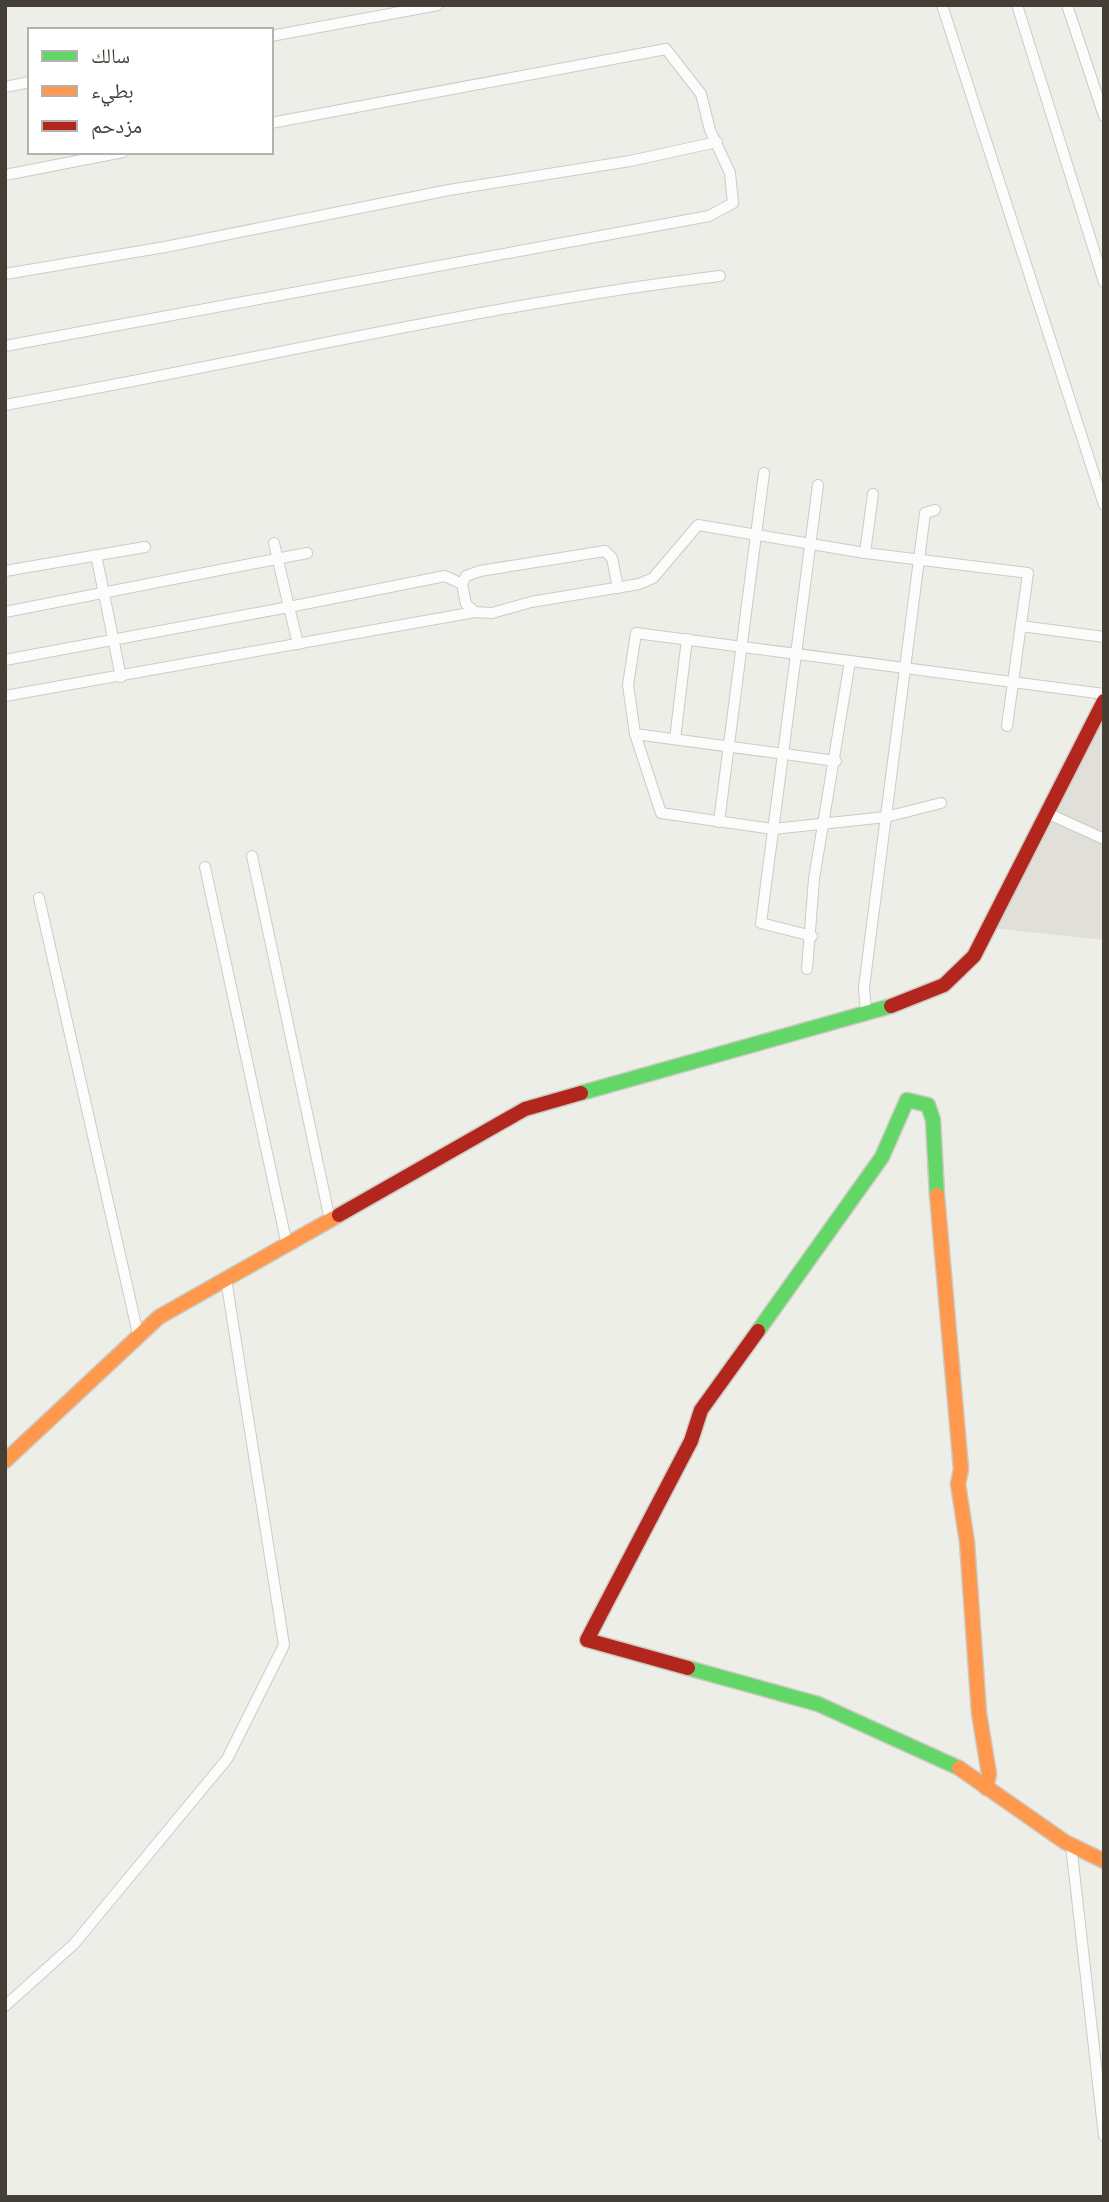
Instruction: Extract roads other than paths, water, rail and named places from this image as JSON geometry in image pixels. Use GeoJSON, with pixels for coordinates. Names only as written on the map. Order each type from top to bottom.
{"type":"FeatureCollection","features":[{"type":"Feature","properties":{"kind":"street"},"geometry":{"type":"LineString","coordinates":[[273,36],[438,5]]}},
{"type":"Feature","properties":{"kind":"street"},"geometry":{"type":"LineString","coordinates":[[942,5],[1104,505]]}},
{"type":"Feature","properties":{"kind":"street"},"geometry":{"type":"LineString","coordinates":[[1017,5],[1104,282]]}},
{"type":"Feature","properties":{"kind":"street"},"geometry":{"type":"LineString","coordinates":[[1067,5],[1104,116]]}},
{"type":"Feature","properties":{"kind":"street"},"geometry":{"type":"LineString","coordinates":[[5,346],[709,216],[733,203],[735,196],[730,173],[710,130],[701,94],[666,49],[273,123]]}},
{"type":"Feature","properties":{"kind":"street"},"geometry":{"type":"LineString","coordinates":[[5,86],[28,82]]}},
{"type":"Feature","properties":{"kind":"street"},"geometry":{"type":"LineString","coordinates":[[5,274],[165,247],[449,190],[630,161],[716,142]]}},
{"type":"Feature","properties":{"kind":"street"},"geometry":{"type":"LineString","coordinates":[[5,175],[113,154]]}},
{"type":"Feature","properties":{"kind":"street"},"geometry":{"type":"LineString","coordinates":[[5,405],[175,375],[303,347],[652,285],[720,276]]}},
{"type":"Feature","properties":{"kind":"street"},"geometry":{"type":"LineString","coordinates":[[719,822],[764,473]]}},
{"type":"Feature","properties":{"kind":"street"},"geometry":{"type":"LineString","coordinates":[[812,936],[761,923],[818,485]]}},
{"type":"Feature","properties":{"kind":"street"},"geometry":{"type":"LineString","coordinates":[[864,554],[873,494]]}},
{"type":"Feature","properties":{"kind":"street"},"geometry":{"type":"LineString","coordinates":[[866,1013],[864,987],[925,513],[935,510]]}},
{"type":"Feature","properties":{"kind":"street"},"geometry":{"type":"LineString","coordinates":[[5,696],[475,612],[492,613],[531,602],[618,588],[653,578],[698,525],[864,554],[1028,573],[1007,726]]}},
{"type":"Feature","properties":{"kind":"street"},"geometry":{"type":"LineString","coordinates":[[274,543],[298,644]]}},
{"type":"Feature","properties":{"kind":"street"},"geometry":{"type":"LineString","coordinates":[[5,571],[145,547]]}},
{"type":"Feature","properties":{"kind":"street"},"geometry":{"type":"LineString","coordinates":[[475,612],[466,604],[462,584],[466,576],[480,571],[605,551],[612,558],[618,588]]}},
{"type":"Feature","properties":{"kind":"street"},"geometry":{"type":"LineString","coordinates":[[5,612],[307,553]]}},
{"type":"Feature","properties":{"kind":"street"},"geometry":{"type":"LineString","coordinates":[[96,555],[121,677]]}},
{"type":"Feature","properties":{"kind":"street"},"geometry":{"type":"LineString","coordinates":[[5,660],[445,576],[462,584]]}},
{"type":"Feature","properties":{"kind":"street"},"geometry":{"type":"LineString","coordinates":[[1021,626],[1104,637]]}},
{"type":"Feature","properties":{"kind":"street"},"geometry":{"type":"LineString","coordinates":[[941,803],[886,817],[773,829],[661,813],[635,734],[628,685],[636,633],[1104,694]]}},
{"type":"Feature","properties":{"kind":"street"},"geometry":{"type":"LineString","coordinates":[[675,739],[687,639]]}},
{"type":"Feature","properties":{"kind":"street"},"geometry":{"type":"LineString","coordinates":[[807,969],[812,936],[814,879],[836,761],[850,661]]}},
{"type":"Feature","properties":{"kind":"street"},"geometry":{"type":"LineString","coordinates":[[5,1461],[159,1317],[525,1110],[866,1013],[920,996],[944,985],[959,974],[974,956],[1104,701]]}},
{"type":"Feature","properties":{"kind":"street"},"geometry":{"type":"LineString","coordinates":[[635,734],[836,761]]}},
{"type":"Feature","properties":{"kind":"street"},"geometry":{"type":"LineString","coordinates":[[1047,813],[1104,839]]}},
{"type":"Feature","properties":{"kind":"street"},"geometry":{"type":"LineString","coordinates":[[252,856],[330,1220]]}},
{"type":"Feature","properties":{"kind":"street"},"geometry":{"type":"LineString","coordinates":[[205,867],[286,1245]]}},
{"type":"Feature","properties":{"kind":"street"},"geometry":{"type":"LineString","coordinates":[[38,898],[138,1334]]}},
{"type":"Feature","properties":{"kind":"street"},"geometry":{"type":"LineString","coordinates":[[986,1788],[989,1774],[979,1713],[968,1555],[958,1484],[961,1469],[942,1270],[933,1121],[928,1105],[907,1100],[882,1157],[701,1409],[691,1441],[587,1640],[818,1704],[962,1769],[986,1788],[1070,1845],[1104,1861]]}},
{"type":"Feature","properties":{"kind":"street"},"geometry":{"type":"LineString","coordinates":[[5,2007],[74,1944],[227,1759],[284,1645],[226,1279]]}},
{"type":"Feature","properties":{"kind":"street"},"geometry":{"type":"LineString","coordinates":[[1070,1845],[1104,2136]]}}]}
